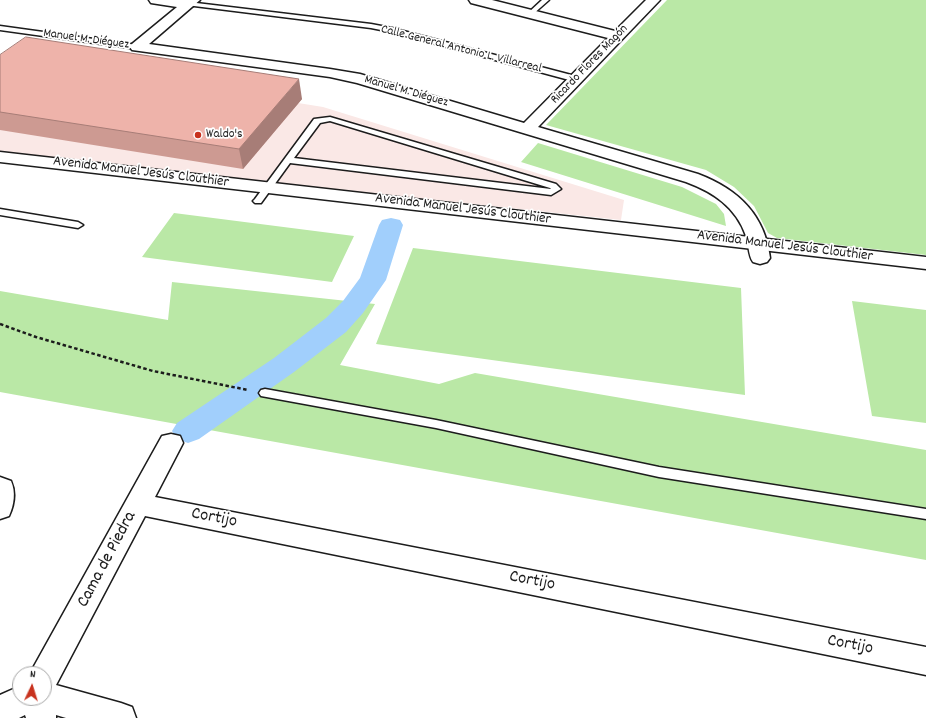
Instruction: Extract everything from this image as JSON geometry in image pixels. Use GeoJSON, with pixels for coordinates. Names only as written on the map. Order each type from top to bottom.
{"type":"FeatureCollection","features":[{"type":"Feature","properties":{"kind":"street","name":"Calle General Antonio L. Villarreal"},"geometry":{"type":"LineString","coordinates":[[156,0],[191,2]]}},
{"type":"Feature","properties":{"kind":"street"},"geometry":{"type":"LineString","coordinates":[[476,0],[618,36]]}},
{"type":"Feature","properties":{"kind":"street","name":"Ricardo Flores Magón"},"geometry":{"type":"LineString","coordinates":[[527,129],[653,0]]}},
{"type":"Feature","properties":{"kind":"street"},"geometry":{"type":"LineString","coordinates":[[137,47],[191,2]]}},
{"type":"Feature","properties":{"kind":"street","name":"Manuel M. Diéguez"},"geometry":{"type":"LineString","coordinates":[[137,47],[322,72],[360,79],[692,178],[725,194],[736,203],[746,216],[759,251]]}},
{"type":"Feature","properties":{"kind":"street","name":"Avenida Manuel Jesús Clouthier"},"geometry":{"type":"LineString","coordinates":[[1,162],[263,194],[759,251],[926,263]]}},
{"type":"Feature","properties":{"kind":"street","name":"Avenida Manuel Jesús Clouthier"},"geometry":{"type":"LineString","coordinates":[[759,251],[926,278]]}},
{"type":"Feature","properties":{"kind":"street","name":"Cama de Piedra"},"geometry":{"type":"LineString","coordinates":[[50,666],[171,443]]}},
{"type":"Feature","properties":{"kind":"street"},"geometry":{"type":"LineString","coordinates":[[0,487],[2,488],[0,508]]}},
{"type":"Feature","properties":{"kind":"street","name":"Cortijo"},"geometry":{"type":"LineString","coordinates":[[138,504],[926,661]]}},
{"type":"Feature","properties":{"kind":"street"},"geometry":{"type":"LineString","coordinates":[[52,699],[121,718]]}},
{"type":"Feature","properties":{"kind":"street"},"geometry":{"type":"LineString","coordinates":[[0,711],[12,705]]}},
{"type":"Feature","properties":{"kind":"street"},"geometry":{"type":"LineString","coordinates":[[38,706],[41,718]]}},
{"type":"Feature","properties":{"kind":"lane"},"geometry":{"type":"LineString","coordinates":[[530,14],[546,0]]}},
{"type":"Feature","properties":{"kind":"lane","name":"Calle General Antonio L. Villarreal"},"geometry":{"type":"LineString","coordinates":[[191,2],[392,30],[576,80]]}},
{"type":"Feature","properties":{"kind":"lane","name":"Manuel M. Diéguez"},"geometry":{"type":"LineString","coordinates":[[0,28],[137,47]]}},
{"type":"Feature","properties":{"kind":"lane"},"geometry":{"type":"LineString","coordinates":[[263,194],[288,160],[317,121],[330,119],[553,186],[557,189],[551,192],[288,160]]}},
{"type":"Feature","properties":{"kind":"lane"},"geometry":{"type":"LineString","coordinates":[[0,212],[78,225]]}},
{"type":"Feature","properties":{"kind":"lane"},"geometry":{"type":"LineString","coordinates":[[259,392],[436,424],[659,472],[926,514]]}},
{"type":"Feature","properties":{"kind":"path"},"geometry":{"type":"LineString","coordinates":[[0,324],[36,337],[153,371],[259,392]]}},
{"type":"Feature","properties":{"kind":"shaded area"},"geometry":{"type":"Polygon","coordinates":[[[0,55],[323,107],[624,200],[621,220],[231,178],[0,151],[0,55]]]}},
{"type":"Feature","properties":{"kind":"green space"},"geometry":{"type":"Polygon","coordinates":[[[667,0],[926,0],[926,255],[777,238],[768,233],[754,206],[734,187],[706,170],[546,125],[667,0]]]}},
{"type":"Feature","properties":{"kind":"green space"},"geometry":{"type":"Polygon","coordinates":[[[538,143],[682,187],[716,204],[724,214],[726,226],[521,162],[538,143]]]}},
{"type":"Feature","properties":{"kind":"green space"},"geometry":{"type":"Polygon","coordinates":[[[174,213],[354,236],[332,282],[142,257],[174,213]]]}},
{"type":"Feature","properties":{"kind":"green space"},"geometry":{"type":"Polygon","coordinates":[[[413,248],[741,288],[745,395],[376,344],[413,248]]]}},
{"type":"Feature","properties":{"kind":"green space"},"geometry":{"type":"Polygon","coordinates":[[[172,282],[375,304],[340,365],[439,384],[475,373],[926,450],[926,560],[0,392],[0,291],[168,320],[172,282]]]}},
{"type":"Feature","properties":{"kind":"green space"},"geometry":{"type":"Polygon","coordinates":[[[852,301],[926,310],[926,423],[872,416],[852,301]]]}},
{"type":"Feature","properties":{"kind":"building"},"geometry":{"type":"Polygon","coordinates":[[[26,37],[299,79],[239,149],[0,112],[0,55],[26,37]]]}},
{"type":"Feature","properties":{"kind":"waterway"},"geometry":{"type":"LineString","coordinates":[[188,431],[284,365],[336,325],[353,307],[373,280],[391,225]]}},
{"type":"Feature","properties":{"kind":"place","name":"Waldo's"},"geometry":{"type":"Point","coordinates":[198,135]}}]}
